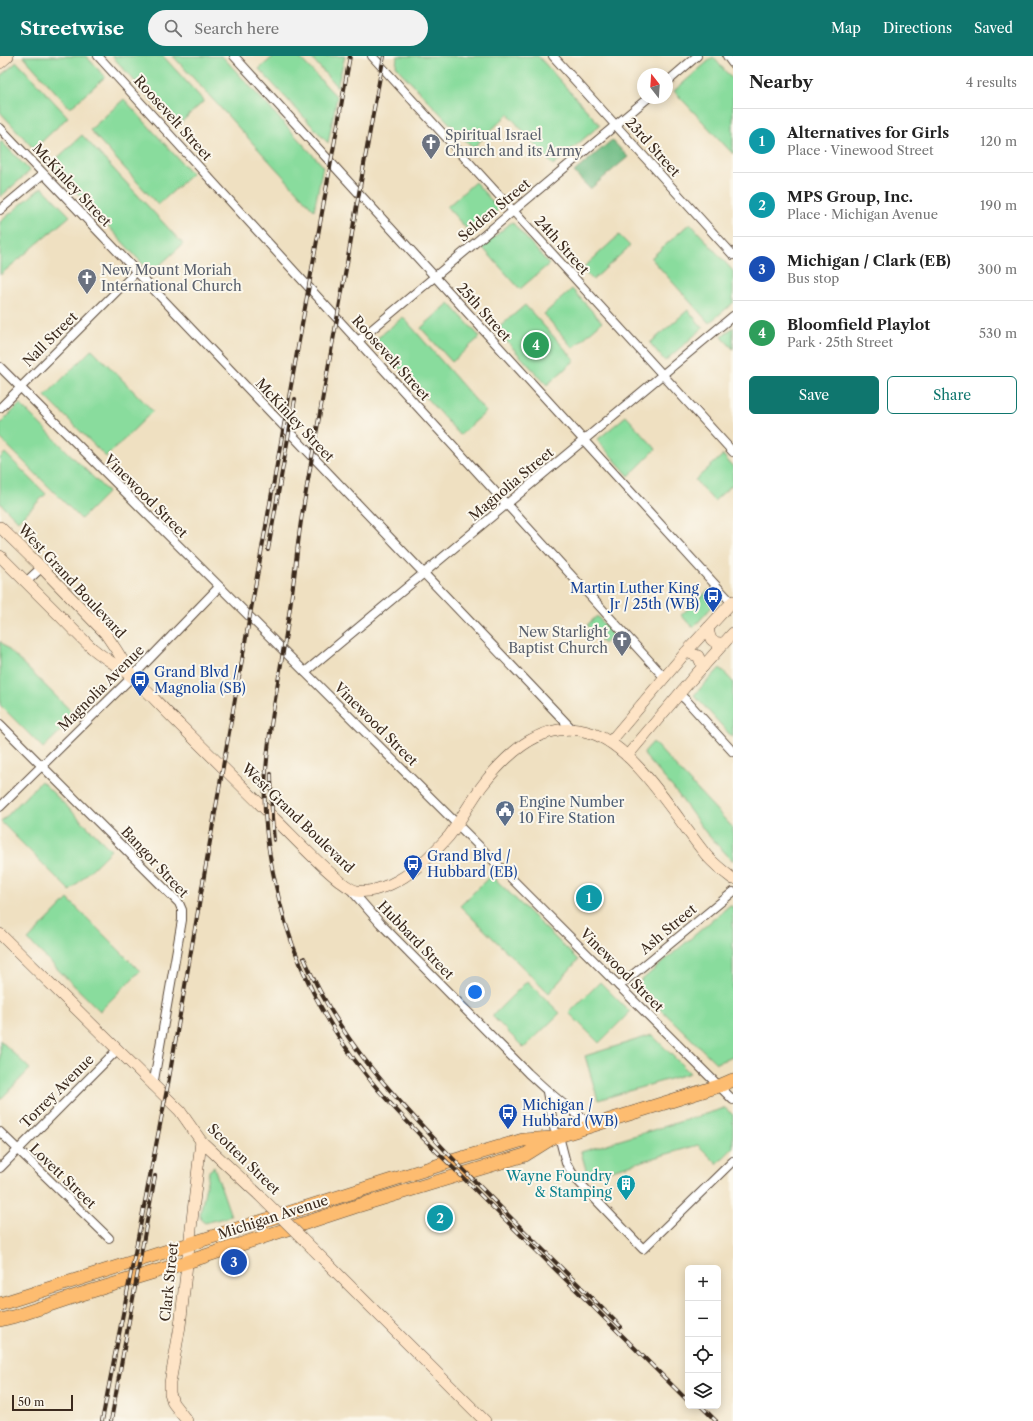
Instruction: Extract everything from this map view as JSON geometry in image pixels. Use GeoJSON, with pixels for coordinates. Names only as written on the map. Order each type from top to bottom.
{"type":"FeatureCollection","features":[{"type":"Feature","properties":{"kind":"main road"},"geometry":{"type":"LineString","coordinates":[[0,63],[8,56]]}},
{"type":"Feature","properties":{"kind":"main road","name":"West Grand Boulevard"},"geometry":{"type":"LineString","coordinates":[[0,527],[105,634],[117,650],[132,677]]}},
{"type":"Feature","properties":{"kind":"main road","name":"West Grand Boulevard"},"geometry":{"type":"LineString","coordinates":[[0,556],[91,647],[132,677],[318,861],[342,884],[351,890],[358,892],[376,889],[403,878],[425,860],[448,836],[482,786],[515,750],[548,732],[563,729],[572,729],[592,733],[610,742],[627,756],[655,788],[709,858],[733,879]]}},
{"type":"Feature","properties":{"kind":"main road"},"geometry":{"type":"LineString","coordinates":[[610,742],[686,652],[732,602]]}},
{"type":"Feature","properties":{"kind":"main road"},"geometry":{"type":"LineString","coordinates":[[708,628],[712,641],[716,643],[724,643]]}},
{"type":"Feature","properties":{"kind":"main road"},"geometry":{"type":"LineString","coordinates":[[627,756],[702,667],[733,633]]}},
{"type":"Feature","properties":{"kind":"main road"},"geometry":{"type":"LineString","coordinates":[[686,652],[698,656],[702,667]]}},
{"type":"Feature","properties":{"kind":"main road","name":"Scotten Street"},"geometry":{"type":"LineString","coordinates":[[0,934],[180,1111],[201,1141],[259,1195],[485,1421]]}},
{"type":"Feature","properties":{"kind":"main road","name":"Michigan Avenue"},"geometry":{"type":"LineString","coordinates":[[0,1320],[525,1155],[556,1137],[719,1086],[733,1080]]}},
{"type":"Feature","properties":{"kind":"main road","name":"Michigan Avenue"},"geometry":{"type":"LineString","coordinates":[[0,1304],[452,1161],[523,1140],[556,1137]]}},
{"type":"Feature","properties":{"kind":"main road","name":"Clark Street"},"geometry":{"type":"LineString","coordinates":[[187,1421],[173,1403],[170,1393],[170,1383],[180,1326],[201,1141]]}},
{"type":"Feature","properties":{"kind":"street","name":"Roosevelt Street"},"geometry":{"type":"LineString","coordinates":[[98,56],[664,678]]}},
{"type":"Feature","properties":{"kind":"street","name":"25th Street"},"geometry":{"type":"LineString","coordinates":[[234,56],[732,602]]}},
{"type":"Feature","properties":{"kind":"street","name":"24th Street"},"geometry":{"type":"LineString","coordinates":[[372,56],[733,452]]}},
{"type":"Feature","properties":{"kind":"street","name":"23rd Street"},"geometry":{"type":"LineString","coordinates":[[553,56],[733,255]]}},
{"type":"Feature","properties":{"kind":"street"},"geometry":{"type":"LineString","coordinates":[[673,77],[697,56]]}},
{"type":"Feature","properties":{"kind":"street"},"geometry":{"type":"LineString","coordinates":[[727,56],[733,64]]}},
{"type":"Feature","properties":{"kind":"street","name":"Selden Street"},"geometry":{"type":"LineString","coordinates":[[358,341],[641,104]]}},
{"type":"Feature","properties":{"kind":"street","name":"McKinley Street"},"geometry":{"type":"LineString","coordinates":[[0,128],[572,729]]}},
{"type":"Feature","properties":{"kind":"street"},"geometry":{"type":"LineString","coordinates":[[0,210],[43,174]]}},
{"type":"Feature","properties":{"kind":"street","name":"Nall Street"},"geometry":{"type":"LineString","coordinates":[[0,408],[136,272]]}},
{"type":"Feature","properties":{"kind":"street","name":"Magnolia Street"},"geometry":{"type":"LineString","coordinates":[[305,672],[733,316]]}},
{"type":"Feature","properties":{"kind":"street","name":"Vinewood Street"},"geometry":{"type":"LineString","coordinates":[[0,367],[733,1100]]}},
{"type":"Feature","properties":{"kind":"street"},"geometry":{"type":"LineString","coordinates":[[26,582],[41,568]]}},
{"type":"Feature","properties":{"kind":"street","name":"Magnolia Avenue"},"geometry":{"type":"LineString","coordinates":[[0,807],[132,677],[219,587]]}},
{"type":"Feature","properties":{"kind":"street"},"geometry":{"type":"LineString","coordinates":[[679,694],[733,752]]}},
{"type":"Feature","properties":{"kind":"street","name":"Bangor Street"},"geometry":{"type":"LineString","coordinates":[[0,724],[179,902],[182,910],[182,920],[153,1086]]}},
{"type":"Feature","properties":{"kind":"street","name":"Hubbard Street"},"geometry":{"type":"LineString","coordinates":[[351,890],[380,923],[547,1092],[592,1125]]}},
{"type":"Feature","properties":{"kind":"street","name":"Ash Street"},"geometry":{"type":"LineString","coordinates":[[619,986],[733,892]]}},
{"type":"Feature","properties":{"kind":"street","name":"Torrey Avenue"},"geometry":{"type":"LineString","coordinates":[[0,1168],[117,1050]]}},
{"type":"Feature","properties":{"kind":"street"},"geometry":{"type":"LineString","coordinates":[[547,1092],[556,1137],[566,1163],[576,1179],[643,1250],[733,1161]]}},
{"type":"Feature","properties":{"kind":"street","name":"Lovett Street"},"geometry":{"type":"LineString","coordinates":[[0,1132],[109,1238]]}},
{"type":"Feature","properties":{"kind":"green space"},"geometry":{"type":"Polygon","coordinates":[[[23,56],[86,56],[105,77],[70,108],[23,56]]]}},
{"type":"Feature","properties":{"kind":"green space"},"geometry":{"type":"Polygon","coordinates":[[[112,56],[163,56],[204,101],[176,127],[112,56]]]}},
{"type":"Feature","properties":{"kind":"green space"},"geometry":{"type":"Polygon","coordinates":[[[173,56],[222,56],[323,166],[314,210],[173,56]]]}},
{"type":"Feature","properties":{"kind":"green space"},"geometry":{"type":"Polygon","coordinates":[[[274,56],[298,56],[337,97],[328,143],[259,69],[274,56]]]}},
{"type":"Feature","properties":{"kind":"green space"},"geometry":{"type":"Polygon","coordinates":[[[310,56],[345,56],[337,87],[310,56]]]}},
{"type":"Feature","properties":{"kind":"green space"},"geometry":{"type":"Polygon","coordinates":[[[397,56],[538,56],[600,125],[553,165],[508,114],[473,148],[396,67],[397,56]]]}},
{"type":"Feature","properties":{"kind":"green space"},"geometry":{"type":"Polygon","coordinates":[[[713,57],[733,80],[733,154],[674,91],[713,57]]]}},
{"type":"Feature","properties":{"kind":"green space"},"geometry":{"type":"Polygon","coordinates":[[[17,62],[68,117],[34,149],[0,112],[0,76],[17,62]]]}},
{"type":"Feature","properties":{"kind":"green space"},"geometry":{"type":"Polygon","coordinates":[[[124,99],[192,174],[158,205],[90,130],[124,99]]]}},
{"type":"Feature","properties":{"kind":"green space"},"geometry":{"type":"Polygon","coordinates":[[[82,135],[183,244],[151,273],[51,164],[82,135]]]}},
{"type":"Feature","properties":{"kind":"green space"},"geometry":{"type":"Polygon","coordinates":[[[612,140],[628,157],[590,189],[574,172],[612,140]]]}},
{"type":"Feature","properties":{"kind":"green space"},"geometry":{"type":"Polygon","coordinates":[[[1,141],[30,171],[0,197],[0,143],[1,141]]]}},
{"type":"Feature","properties":{"kind":"green space"},"geometry":{"type":"Polygon","coordinates":[[[475,182],[499,209],[471,234],[447,207],[475,182]]]}},
{"type":"Feature","properties":{"kind":"green space"},"geometry":{"type":"Polygon","coordinates":[[[42,187],[70,216],[0,275],[0,222],[42,187]]]}},
{"type":"Feature","properties":{"kind":"green space"},"geometry":{"type":"Polygon","coordinates":[[[512,222],[549,264],[520,289],[482,247],[512,222]]]}},
{"type":"Feature","properties":{"kind":"green space"},"geometry":{"type":"Polygon","coordinates":[[[690,223],[733,271],[733,303],[709,323],[651,258],[690,223]]]}},
{"type":"Feature","properties":{"kind":"green space"},"geometry":{"type":"Polygon","coordinates":[[[619,235],[630,246],[593,280],[582,269],[619,235]]]}},
{"type":"Feature","properties":{"kind":"green space"},"geometry":{"type":"Polygon","coordinates":[[[572,289],[602,322],[573,348],[544,314],[572,289]]]}},
{"type":"Feature","properties":{"kind":"green space"},"geometry":{"type":"Polygon","coordinates":[[[449,303],[480,337],[452,362],[421,328],[449,303]]]}},
{"type":"Feature","properties":{"kind":"green space"},"geometry":{"type":"Polygon","coordinates":[[[525,305],[575,360],[547,385],[496,330],[525,305]]]}},
{"type":"Feature","properties":{"kind":"green space"},"geometry":{"type":"Polygon","coordinates":[[[688,310],[703,328],[665,361],[650,343],[688,310]]]}},
{"type":"Feature","properties":{"kind":"green space"},"geometry":{"type":"Polygon","coordinates":[[[403,317],[486,412],[460,435],[374,341],[403,317]]]}},
{"type":"Feature","properties":{"kind":"green space"},"geometry":{"type":"Polygon","coordinates":[[[733,327],[733,349],[722,337],[733,327]]]}},
{"type":"Feature","properties":{"kind":"green space"},"geometry":{"type":"Polygon","coordinates":[[[92,349],[153,411],[106,457],[45,396],[92,349]]]}},
{"type":"Feature","properties":{"kind":"green space"},"geometry":{"type":"Polygon","coordinates":[[[20,404],[108,492],[81,519],[0,438],[0,424],[20,404]]]}},
{"type":"Feature","properties":{"kind":"green space"},"geometry":{"type":"Polygon","coordinates":[[[626,416],[656,449],[629,476],[597,440],[626,416]]]}},
{"type":"Feature","properties":{"kind":"green space"},"geometry":{"type":"Polygon","coordinates":[[[5,453],[46,494],[18,521],[0,503],[0,458],[5,453]]]}},
{"type":"Feature","properties":{"kind":"green space"},"geometry":{"type":"Polygon","coordinates":[[[723,455],[733,467],[733,484],[714,501],[695,480],[723,455]]]}},
{"type":"Feature","properties":{"kind":"green space"},"geometry":{"type":"Polygon","coordinates":[[[709,590],[718,600],[693,628],[681,615],[709,590]]]}},
{"type":"Feature","properties":{"kind":"green space"},"geometry":{"type":"Polygon","coordinates":[[[597,616],[613,635],[604,644],[587,625],[597,616]]]}},
{"type":"Feature","properties":{"kind":"green space"},"geometry":{"type":"Polygon","coordinates":[[[0,641],[76,716],[43,748],[0,705],[0,641]]]}},
{"type":"Feature","properties":{"kind":"green space"},"geometry":{"type":"Polygon","coordinates":[[[720,668],[733,682],[733,738],[694,695],[720,668]]]}},
{"type":"Feature","properties":{"kind":"green space"},"geometry":{"type":"Polygon","coordinates":[[[653,742],[733,828],[733,861],[707,834],[674,789],[645,756],[644,752],[653,742]]]}},
{"type":"Feature","properties":{"kind":"green space"},"geometry":{"type":"Polygon","coordinates":[[[41,781],[111,850],[70,891],[1,822],[41,781]]]}},
{"type":"Feature","properties":{"kind":"green space"},"geometry":{"type":"Polygon","coordinates":[[[491,875],[578,960],[549,993],[460,906],[491,875]]]}},
{"type":"Feature","properties":{"kind":"green space"},"geometry":{"type":"Polygon","coordinates":[[[68,899],[140,971],[100,1011],[28,940],[68,899]]]}},
{"type":"Feature","properties":{"kind":"green space"},"geometry":{"type":"Polygon","coordinates":[[[730,905],[733,907],[733,1057],[716,1063],[636,985],[730,905]]]}},
{"type":"Feature","properties":{"kind":"green space"},"geometry":{"type":"Polygon","coordinates":[[[527,981],[560,1013],[524,1048],[492,1016],[527,981]]]}},
{"type":"Feature","properties":{"kind":"green space"},"geometry":{"type":"Polygon","coordinates":[[[600,982],[630,1012],[599,1043],[569,1013],[600,982]]]}},
{"type":"Feature","properties":{"kind":"green space"},"geometry":{"type":"Polygon","coordinates":[[[652,1035],[690,1073],[598,1100],[585,1056],[652,1035]]]}},
{"type":"Feature","properties":{"kind":"green space"},"geometry":{"type":"Polygon","coordinates":[[[0,1040],[30,1069],[0,1100],[0,1040]]]}},
{"type":"Feature","properties":{"kind":"green space"},"geometry":{"type":"Polygon","coordinates":[[[725,1108],[733,1115],[733,1148],[717,1164],[698,1145],[588,1177],[581,1152],[725,1108]]]}},
{"type":"Feature","properties":{"kind":"green space"},"geometry":{"type":"Polygon","coordinates":[[[214,1167],[231,1216],[205,1223],[201,1220],[200,1215],[209,1171],[214,1167]]]}},
{"type":"Feature","properties":{"kind":"railway"},"geometry":{"type":"LineString","coordinates":[[102,1421],[168,1084],[225,755],[350,56]]}},
{"type":"Feature","properties":{"kind":"railway"},"geometry":{"type":"LineString","coordinates":[[384,56],[301,521],[288,623],[269,739],[265,786],[265,814],[270,857],[276,885],[285,923],[293,946],[313,992],[338,1036],[373,1084],[420,1135],[685,1398]]}},
{"type":"Feature","properties":{"kind":"railway"},"geometry":{"type":"LineString","coordinates":[[268,550],[295,399]]}},
{"type":"Feature","properties":{"kind":"railway"},"geometry":{"type":"LineString","coordinates":[[271,774],[274,840]]}},
{"type":"Feature","properties":{"kind":"railway"},"geometry":{"type":"LineString","coordinates":[[304,958],[318,988],[335,1017],[372,1069],[392,1093],[479,1186],[621,1327]]}},
{"type":"Feature","properties":{"kind":"railway"},"geometry":{"type":"LineString","coordinates":[[111,1421],[155,1176]]}},
{"type":"Feature","properties":{"kind":"railway"},"geometry":{"type":"LineString","coordinates":[[704,1409],[716,1421]]}},
{"type":"Feature","properties":{"kind":"place","name":"Spiritual Israel Church and its Army"},"geometry":{"type":"Point","coordinates":[431,160]}},
{"type":"Feature","properties":{"kind":"place","name":"New Mount Moriah International Church"},"geometry":{"type":"Point","coordinates":[87,295]}},
{"type":"Feature","properties":{"kind":"place","name":"Bloomfield Playlot"},"geometry":{"type":"Point","coordinates":[536,345]}},
{"type":"Feature","properties":{"kind":"place","name":"Martin Luther King Jr / 25th (WB)"},"geometry":{"type":"Point","coordinates":[713,613]}},
{"type":"Feature","properties":{"kind":"place","name":"New Starlight Baptist Church"},"geometry":{"type":"Point","coordinates":[622,657]}},
{"type":"Feature","properties":{"kind":"place","name":"Grand Blvd / Magnolia (SB)"},"geometry":{"type":"Point","coordinates":[140,697]}},
{"type":"Feature","properties":{"kind":"place","name":"Engine Number 10 Fire Station"},"geometry":{"type":"Point","coordinates":[505,827]}},
{"type":"Feature","properties":{"kind":"place","name":"Grand Blvd / Hubbard (EB)"},"geometry":{"type":"Point","coordinates":[413,881]}},
{"type":"Feature","properties":{"kind":"place","name":"Alternatives for Girls"},"geometry":{"type":"Point","coordinates":[589,898]}},
{"type":"Feature","properties":{"kind":"place","name":"Michigan / Hubbard (WB)"},"geometry":{"type":"Point","coordinates":[508,1130]}},
{"type":"Feature","properties":{"kind":"place","name":"Wayne Foundry & Stamping"},"geometry":{"type":"Point","coordinates":[626,1201]}},
{"type":"Feature","properties":{"kind":"place","name":"MPS Group, Inc."},"geometry":{"type":"Point","coordinates":[440,1218]}},
{"type":"Feature","properties":{"kind":"place","name":"Michigan / Clark (EB)"},"geometry":{"type":"Point","coordinates":[234,1262]}}]}
